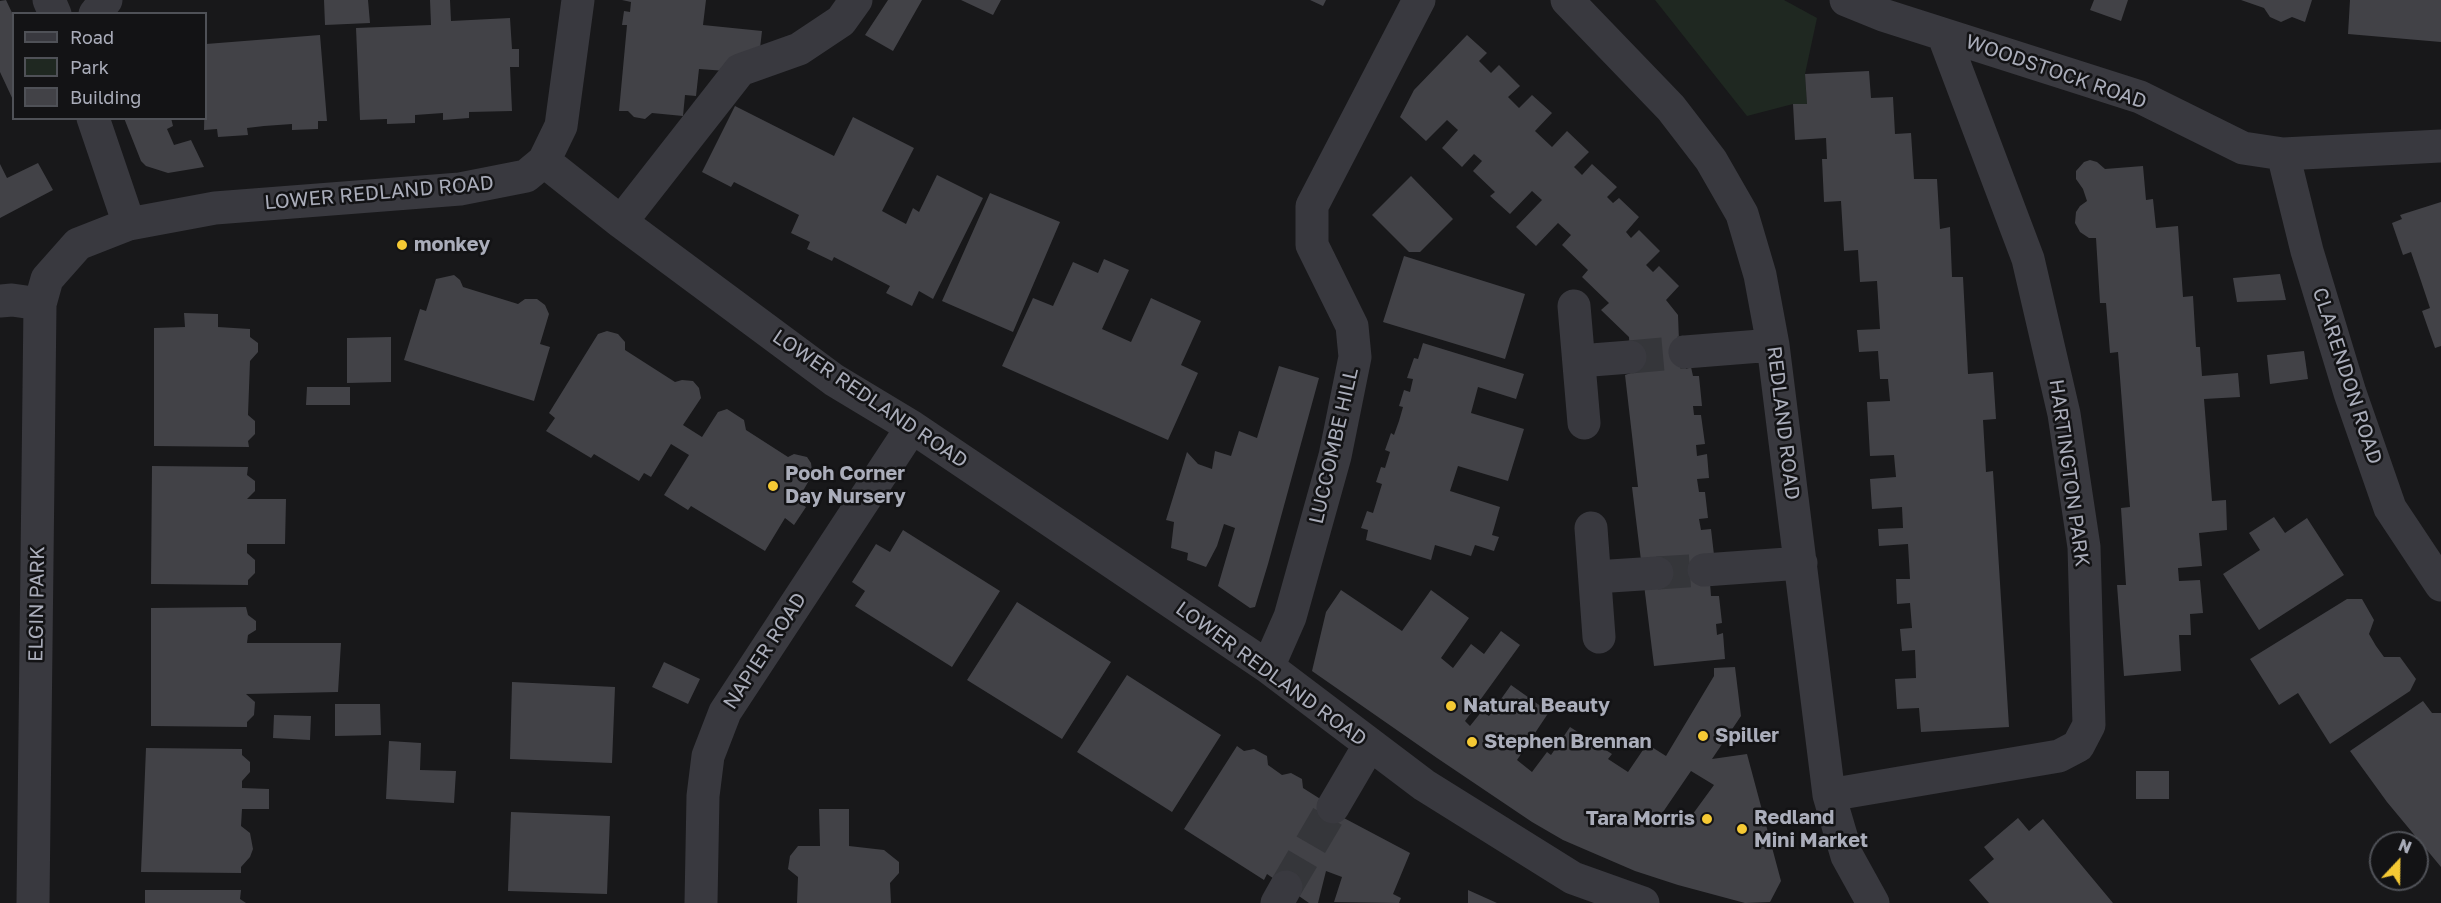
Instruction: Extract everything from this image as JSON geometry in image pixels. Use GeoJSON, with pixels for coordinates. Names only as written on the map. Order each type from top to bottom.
{"type":"FeatureCollection","features":[{"type":"Feature","properties":{"kind":"street"},"geometry":{"type":"LineString","coordinates":[[97,12],[106,0]]}},
{"type":"Feature","properties":{"kind":"street"},"geometry":{"type":"LineString","coordinates":[[544,161],[561,126],[578,0]]}},
{"type":"Feature","properties":{"kind":"street"},"geometry":{"type":"LineString","coordinates":[[621,222],[740,70],[799,49],[841,21],[856,0]]}},
{"type":"Feature","properties":{"kind":"street","name":"LUCCOMBE HILL"},"geometry":{"type":"LineString","coordinates":[[1268,668],[1290,618],[1335,456],[1355,357],[1352,326],[1312,245],[1312,206],[1419,0]]}},
{"type":"Feature","properties":{"kind":"street","name":"REDLAND ROAD"},"geometry":{"type":"LineString","coordinates":[[1567,0],[1671,108],[1711,160],[1742,214],[1760,275],[1773,345],[1829,795],[1847,856],[1873,903]]}},
{"type":"Feature","properties":{"kind":"street","name":"WOODSTOCK ROAD"},"geometry":{"type":"LineString","coordinates":[[1846,0],[1883,15],[2140,98],[2243,148],[2283,154],[2441,146]]}},
{"type":"Feature","properties":{"kind":"street","name":"HARTINGTON PARK"},"geometry":{"type":"LineString","coordinates":[[1829,795],[2059,756],[2078,746],[2089,725],[2084,547],[2064,414],[2028,259],[1943,34]]}},
{"type":"Feature","properties":{"kind":"street"},"geometry":{"type":"LineString","coordinates":[[94,120],[129,224]]}},
{"type":"Feature","properties":{"kind":"street","name":"CLARENDON ROAD"},"geometry":{"type":"LineString","coordinates":[[2283,154],[2307,251],[2350,393],[2390,508],[2441,585]]}},
{"type":"Feature","properties":{"kind":"street","name":"LOWER REDLAND ROAD"},"geometry":{"type":"LineString","coordinates":[[40,304],[47,279],[78,244],[129,224],[215,208],[460,189],[526,176],[544,161],[621,222],[834,380],[912,427],[1268,668],[1424,785],[1574,890],[1643,903]]}},
{"type":"Feature","properties":{"kind":"street"},"geometry":{"type":"LineString","coordinates":[[0,301],[12,300],[40,304]]}},
{"type":"Feature","properties":{"kind":"street","name":"ELGIN PARK"},"geometry":{"type":"LineString","coordinates":[[33,903],[40,304]]}},
{"type":"Feature","properties":{"kind":"street"},"geometry":{"type":"LineString","coordinates":[[1574,306],[1584,423]]}},
{"type":"Feature","properties":{"kind":"street"},"geometry":{"type":"LineString","coordinates":[[1685,352],[1773,345]]}},
{"type":"Feature","properties":{"kind":"street"},"geometry":{"type":"LineString","coordinates":[[1579,361],[1630,357]]}},
{"type":"Feature","properties":{"kind":"street","name":"NAPIER ROAD"},"geometry":{"type":"LineString","coordinates":[[701,903],[703,796],[708,756],[725,712],[912,427]]}},
{"type":"Feature","properties":{"kind":"street"},"geometry":{"type":"LineString","coordinates":[[1591,528],[1599,637]]}},
{"type":"Feature","properties":{"kind":"street"},"geometry":{"type":"LineString","coordinates":[[1704,570],[1801,563]]}},
{"type":"Feature","properties":{"kind":"street"},"geometry":{"type":"LineString","coordinates":[[1595,577],[1657,573]]}},
{"type":"Feature","properties":{"kind":"street"},"geometry":{"type":"LineString","coordinates":[[1333,807],[1370,744]]}},
{"type":"Feature","properties":{"kind":"green space"},"geometry":{"type":"Polygon","coordinates":[[[1655,0],[1784,0],[1817,18],[1805,74],[1807,104],[1793,104],[1747,116],[1655,0]]]}},
{"type":"Feature","properties":{"kind":"building"},"geometry":{"type":"Polygon","coordinates":[[[6,0],[12,13],[12,98],[0,72],[0,1],[6,0]]]}},
{"type":"Feature","properties":{"kind":"building"},"geometry":{"type":"Polygon","coordinates":[[[324,0],[368,0],[370,23],[325,25],[324,0]]]}},
{"type":"Feature","properties":{"kind":"building"},"geometry":{"type":"Polygon","coordinates":[[[430,0],[450,0],[451,21],[510,18],[512,49],[519,49],[519,67],[510,67],[512,111],[469,112],[469,118],[443,120],[443,113],[415,115],[415,123],[387,124],[387,119],[360,120],[356,28],[431,25],[430,0]]]}},
{"type":"Feature","properties":{"kind":"building"},"geometry":{"type":"Polygon","coordinates":[[[622,0],[706,0],[703,25],[762,31],[759,57],[726,71],[699,69],[696,96],[685,95],[683,116],[652,113],[645,119],[634,117],[628,111],[619,111],[627,25],[622,25],[624,11],[630,12],[631,2],[622,0]]]}},
{"type":"Feature","properties":{"kind":"building"},"geometry":{"type":"Polygon","coordinates":[[[888,0],[922,0],[893,51],[865,35],[888,0]]]}},
{"type":"Feature","properties":{"kind":"building"},"geometry":{"type":"Polygon","coordinates":[[[961,0],[1001,0],[993,15],[961,0]]]}},
{"type":"Feature","properties":{"kind":"building"},"geometry":{"type":"Polygon","coordinates":[[[1310,0],[1326,0],[1323,6],[1310,0]]]}},
{"type":"Feature","properties":{"kind":"building"},"geometry":{"type":"Polygon","coordinates":[[[2094,0],[2128,0],[2121,21],[2090,10],[2094,0]]]}},
{"type":"Feature","properties":{"kind":"building"},"geometry":{"type":"Polygon","coordinates":[[[2241,0],[2312,0],[2305,22],[2292,17],[2281,22],[2270,17],[2264,8],[2241,0]]]}},
{"type":"Feature","properties":{"kind":"building"},"geometry":{"type":"Polygon","coordinates":[[[2350,0],[2441,0],[2441,42],[2348,34],[2350,0]]]}},
{"type":"Feature","properties":{"kind":"building"},"geometry":{"type":"Polygon","coordinates":[[[320,35],[327,121],[318,121],[318,129],[292,130],[292,124],[247,128],[248,135],[218,137],[217,129],[204,130],[204,120],[207,120],[207,44],[320,35]]]}},
{"type":"Feature","properties":{"kind":"building"},"geometry":{"type":"Polygon","coordinates":[[[1467,35],[1487,53],[1479,61],[1491,73],[1499,65],[1520,86],[1508,97],[1519,108],[1532,95],[1552,113],[1535,131],[1552,147],[1567,131],[1589,152],[1574,167],[1582,175],[1592,164],[1617,187],[1607,197],[1613,203],[1619,198],[1639,217],[1626,232],[1631,238],[1639,230],[1660,251],[1646,265],[1653,272],[1659,266],[1679,286],[1666,300],[1678,315],[1679,341],[1685,352],[1686,369],[1691,367],[1693,376],[1699,376],[1702,406],[1693,406],[1694,415],[1701,415],[1705,444],[1696,445],[1697,456],[1707,454],[1709,478],[1697,479],[1699,492],[1705,492],[1708,518],[1699,519],[1701,530],[1711,529],[1714,555],[1710,583],[1711,596],[1719,596],[1722,623],[1716,624],[1717,635],[1723,633],[1725,659],[1654,666],[1632,487],[1638,487],[1625,375],[1631,373],[1629,337],[1601,310],[1609,303],[1582,277],[1588,270],[1562,245],[1571,235],[1558,223],[1536,246],[1516,227],[1542,200],[1532,191],[1510,214],[1490,196],[1495,192],[1473,171],[1482,161],[1474,154],[1462,167],[1442,148],[1458,130],[1447,120],[1426,141],[1400,117],[1414,90],[1467,35]]]}},
{"type":"Feature","properties":{"kind":"building"},"geometry":{"type":"Polygon","coordinates":[[[1869,71],[1871,98],[1893,97],[1895,134],[1911,133],[1914,179],[1937,179],[1940,229],[1950,227],[1952,277],[1963,277],[1968,374],[1993,372],[1996,419],[1983,420],[1986,472],[1993,471],[2009,727],[1921,732],[1919,708],[1897,709],[1895,679],[1916,678],[1915,650],[1902,651],[1900,629],[1912,628],[1910,603],[1897,604],[1896,579],[1910,579],[1908,544],[1879,546],[1878,529],[1903,528],[1902,507],[1872,509],[1870,479],[1896,477],[1894,455],[1870,456],[1867,402],[1890,401],[1888,379],[1880,379],[1878,351],[1859,352],[1857,330],[1880,329],[1877,281],[1860,282],[1858,250],[1844,251],[1841,201],[1824,202],[1822,159],[1827,159],[1826,138],[1795,140],[1793,104],[1807,104],[1805,74],[1869,71]]]}},
{"type":"Feature","properties":{"kind":"building"},"geometry":{"type":"Polygon","coordinates":[[[735,106],[834,156],[853,117],[914,148],[882,211],[906,224],[913,208],[919,212],[937,175],[983,198],[933,299],[919,291],[912,306],[886,293],[890,286],[834,257],[832,261],[807,249],[810,242],[791,233],[799,215],[734,182],[731,187],[702,172],[735,106]]]}},
{"type":"Feature","properties":{"kind":"building"},"geometry":{"type":"Polygon","coordinates":[[[125,120],[172,120],[173,126],[167,129],[174,145],[191,140],[204,167],[168,173],[146,166],[141,161],[125,120]]]}},
{"type":"Feature","properties":{"kind":"building"},"geometry":{"type":"Polygon","coordinates":[[[2090,160],[2097,162],[2105,169],[2143,166],[2146,200],[2153,199],[2156,228],[2178,226],[2183,297],[2193,296],[2196,347],[2200,347],[2202,376],[2238,373],[2240,397],[2204,399],[2212,501],[2226,500],[2227,530],[2199,533],[2202,566],[2178,568],[2179,581],[2200,580],[2203,613],[2190,614],[2191,635],[2179,635],[2181,671],[2124,676],[2117,585],[2126,585],[2121,508],[2130,507],[2118,352],[2110,353],[2106,303],[2100,303],[2096,238],[2089,238],[2080,232],[2075,223],[2076,212],[2087,201],[2076,179],[2076,171],[2084,162],[2090,160]]]}},
{"type":"Feature","properties":{"kind":"building"},"geometry":{"type":"Polygon","coordinates":[[[38,163],[53,190],[0,218],[0,164],[7,178],[38,163]]]}},
{"type":"Feature","properties":{"kind":"building"},"geometry":{"type":"Polygon","coordinates":[[[1411,176],[1453,219],[1420,252],[1409,252],[1372,215],[1411,176]]]}},
{"type":"Feature","properties":{"kind":"building"},"geometry":{"type":"Polygon","coordinates":[[[990,193],[1060,222],[1013,332],[942,301],[990,193]]]}},
{"type":"Feature","properties":{"kind":"building"},"geometry":{"type":"Polygon","coordinates":[[[2441,202],[2441,346],[2435,348],[2422,311],[2430,308],[2421,281],[2411,252],[2403,255],[2392,223],[2402,219],[2400,215],[2441,202]]]}},
{"type":"Feature","properties":{"kind":"building"},"geometry":{"type":"Polygon","coordinates":[[[1404,256],[1525,294],[1505,359],[1383,322],[1404,256]]]}},
{"type":"Feature","properties":{"kind":"building"},"geometry":{"type":"Polygon","coordinates":[[[1104,259],[1129,270],[1102,329],[1131,342],[1151,298],[1201,321],[1181,365],[1198,373],[1168,440],[1002,366],[1033,298],[1053,306],[1073,262],[1098,273],[1104,259]]]}},
{"type":"Feature","properties":{"kind":"building"},"geometry":{"type":"Polygon","coordinates":[[[2280,274],[2286,300],[2237,302],[2233,278],[2280,274]]]}},
{"type":"Feature","properties":{"kind":"building"},"geometry":{"type":"Polygon","coordinates":[[[454,275],[463,287],[518,304],[525,299],[537,299],[545,305],[549,314],[540,344],[550,347],[534,401],[404,360],[420,309],[426,311],[436,279],[454,275]]]}},
{"type":"Feature","properties":{"kind":"building"},"geometry":{"type":"Polygon","coordinates":[[[184,313],[218,314],[218,327],[250,329],[250,337],[258,343],[258,352],[250,361],[248,415],[255,421],[255,434],[248,441],[249,447],[154,446],[154,328],[185,327],[184,313]]]}},
{"type":"Feature","properties":{"kind":"building"},"geometry":{"type":"Polygon","coordinates":[[[607,331],[618,334],[625,342],[625,350],[675,382],[693,381],[699,388],[701,398],[683,425],[702,437],[718,412],[727,409],[744,420],[746,430],[788,457],[794,454],[807,457],[814,472],[797,501],[806,507],[794,525],[785,518],[765,551],[691,506],[688,510],[664,495],[689,455],[671,444],[651,477],[644,473],[639,481],[594,454],[591,458],[546,431],[555,418],[549,413],[598,334],[607,331]]]}},
{"type":"Feature","properties":{"kind":"building"},"geometry":{"type":"Polygon","coordinates":[[[391,337],[391,382],[347,383],[347,338],[391,337]]]}},
{"type":"Feature","properties":{"kind":"building"},"geometry":{"type":"Polygon","coordinates":[[[1423,343],[1524,374],[1516,399],[1478,387],[1471,413],[1524,429],[1508,481],[1458,466],[1450,491],[1500,507],[1492,535],[1499,537],[1494,551],[1475,545],[1471,556],[1435,545],[1431,560],[1366,540],[1368,530],[1361,528],[1367,511],[1373,513],[1382,484],[1376,482],[1381,467],[1385,468],[1390,452],[1385,450],[1391,433],[1394,435],[1399,421],[1403,407],[1399,406],[1404,390],[1410,392],[1413,379],[1407,378],[1414,358],[1418,359],[1423,343]]]}},
{"type":"Feature","properties":{"kind":"building"},"geometry":{"type":"Polygon","coordinates":[[[2304,351],[2308,379],[2270,384],[2267,355],[2304,351]]]}},
{"type":"Feature","properties":{"kind":"building"},"geometry":{"type":"Polygon","coordinates":[[[1279,366],[1319,378],[1268,564],[1255,607],[1250,608],[1218,586],[1235,528],[1224,524],[1217,546],[1206,567],[1187,560],[1188,553],[1171,548],[1174,522],[1166,520],[1187,452],[1198,464],[1212,469],[1215,451],[1231,456],[1239,431],[1257,438],[1279,366]]]}},
{"type":"Feature","properties":{"kind":"building"},"geometry":{"type":"Polygon","coordinates":[[[307,387],[350,387],[350,405],[306,405],[307,387]]]}},
{"type":"Feature","properties":{"kind":"building"},"geometry":{"type":"Polygon","coordinates":[[[152,466],[248,467],[247,475],[255,481],[255,491],[247,499],[286,499],[285,544],[247,544],[247,553],[255,560],[255,573],[248,580],[248,585],[151,584],[152,466]]]}},
{"type":"Feature","properties":{"kind":"building"},"geometry":{"type":"Polygon","coordinates":[[[2274,517],[2285,533],[2307,518],[2344,575],[2259,630],[2223,574],[2260,550],[2249,533],[2274,517]]]}},
{"type":"Feature","properties":{"kind":"building"},"geometry":{"type":"Polygon","coordinates":[[[903,530],[1000,591],[952,667],[855,606],[865,591],[852,582],[876,544],[890,552],[903,530]]]}},
{"type":"Feature","properties":{"kind":"building"},"geometry":{"type":"Polygon","coordinates":[[[1341,590],[1402,631],[1431,590],[1469,618],[1441,658],[1453,668],[1471,644],[1484,654],[1501,631],[1520,645],[1465,721],[1470,726],[1482,711],[1489,716],[1511,685],[1549,712],[1517,760],[1532,772],[1547,752],[1551,755],[1570,727],[1612,754],[1608,759],[1628,772],[1647,744],[1666,756],[1714,676],[1714,668],[1735,667],[1741,716],[1712,759],[1747,754],[1781,881],[1770,902],[1745,903],[1635,871],[1563,840],[1532,822],[1312,671],[1326,612],[1341,590]],[[1691,771],[1663,812],[1687,822],[1714,785],[1691,771]]]}},
{"type":"Feature","properties":{"kind":"building"},"geometry":{"type":"Polygon","coordinates":[[[2347,599],[2362,599],[2374,620],[2369,634],[2376,646],[2384,657],[2400,657],[2416,679],[2410,691],[2330,744],[2298,693],[2279,705],[2250,659],[2347,599]]]}},
{"type":"Feature","properties":{"kind":"building"},"geometry":{"type":"Polygon","coordinates":[[[1017,602],[1111,662],[1062,739],[967,680],[1017,602]]]}},
{"type":"Feature","properties":{"kind":"building"},"geometry":{"type":"Polygon","coordinates":[[[246,607],[248,615],[256,621],[256,630],[248,635],[247,643],[341,643],[338,692],[246,694],[255,702],[254,715],[247,722],[247,727],[151,726],[151,608],[246,607]]]}},
{"type":"Feature","properties":{"kind":"building"},"geometry":{"type":"Polygon","coordinates":[[[664,662],[700,679],[688,704],[652,687],[664,662]]]}},
{"type":"Feature","properties":{"kind":"building"},"geometry":{"type":"Polygon","coordinates":[[[1127,675],[1221,735],[1172,812],[1077,752],[1127,675]]]}},
{"type":"Feature","properties":{"kind":"building"},"geometry":{"type":"Polygon","coordinates":[[[512,682],[615,687],[612,763],[510,759],[512,682]]]}},
{"type":"Feature","properties":{"kind":"building"},"geometry":{"type":"Polygon","coordinates":[[[2423,701],[2432,713],[2441,713],[2441,867],[2429,853],[2429,831],[2411,831],[2350,751],[2423,701]]]}},
{"type":"Feature","properties":{"kind":"building"},"geometry":{"type":"Polygon","coordinates":[[[335,704],[380,704],[381,735],[335,736],[335,704]]]}},
{"type":"Feature","properties":{"kind":"building"},"geometry":{"type":"Polygon","coordinates":[[[274,715],[311,716],[310,740],[273,738],[274,715]]]}},
{"type":"Feature","properties":{"kind":"building"},"geometry":{"type":"Polygon","coordinates":[[[389,741],[421,743],[420,770],[456,771],[454,803],[386,799],[389,741]]]}},
{"type":"Feature","properties":{"kind":"building"},"geometry":{"type":"Polygon","coordinates":[[[1237,746],[1244,751],[1254,749],[1267,756],[1268,765],[1282,775],[1291,773],[1302,779],[1303,788],[1333,807],[1342,817],[1410,853],[1393,894],[1401,898],[1399,903],[1334,902],[1342,877],[1326,871],[1318,903],[1309,903],[1267,874],[1264,880],[1184,829],[1237,746]]]}},
{"type":"Feature","properties":{"kind":"building"},"geometry":{"type":"Polygon","coordinates":[[[146,748],[242,749],[242,755],[250,762],[250,772],[242,781],[242,788],[269,789],[269,809],[242,809],[241,826],[250,833],[253,849],[250,857],[241,867],[241,873],[141,872],[146,748]]]}},
{"type":"Feature","properties":{"kind":"building"},"geometry":{"type":"Polygon","coordinates":[[[2136,771],[2169,771],[2169,799],[2136,799],[2136,771]]]}},
{"type":"Feature","properties":{"kind":"building"},"geometry":{"type":"Polygon","coordinates":[[[819,809],[849,809],[849,846],[884,850],[899,862],[899,873],[890,883],[891,903],[797,903],[798,877],[788,869],[790,856],[798,846],[820,846],[819,809]]]}},
{"type":"Feature","properties":{"kind":"building"},"geometry":{"type":"Polygon","coordinates":[[[511,812],[610,816],[607,894],[508,891],[511,812]]]}},
{"type":"Feature","properties":{"kind":"building"},"geometry":{"type":"Polygon","coordinates":[[[2018,818],[2029,831],[2043,819],[2113,903],[1989,903],[1969,880],[1994,859],[1984,847],[2018,818]]]}},
{"type":"Feature","properties":{"kind":"building"},"geometry":{"type":"Polygon","coordinates":[[[145,890],[241,890],[240,899],[246,903],[145,903],[145,890]]]}},
{"type":"Feature","properties":{"kind":"building"},"geometry":{"type":"Polygon","coordinates":[[[1468,890],[1497,903],[1468,903],[1468,890]]]}},
{"type":"Feature","properties":{"kind":"tunnel"},"geometry":{"type":"LineString","coordinates":[[1630,357],[1685,352]]}},
{"type":"Feature","properties":{"kind":"tunnel"},"geometry":{"type":"LineString","coordinates":[[1657,573],[1704,570]]}},
{"type":"Feature","properties":{"kind":"tunnel"},"geometry":{"type":"LineString","coordinates":[[1286,887],[1333,807]]}},
{"type":"Feature","properties":{"kind":"place","name":"monkey"},"geometry":{"type":"Point","coordinates":[402,245]}},
{"type":"Feature","properties":{"kind":"place","name":"Pooh Corner Day Nursery"},"geometry":{"type":"Point","coordinates":[773,486]}},
{"type":"Feature","properties":{"kind":"place","name":"Natural Beauty"},"geometry":{"type":"Point","coordinates":[1451,706]}},
{"type":"Feature","properties":{"kind":"place","name":"Spiller"},"geometry":{"type":"Point","coordinates":[1703,736]}},
{"type":"Feature","properties":{"kind":"place","name":"Stephen Brennan"},"geometry":{"type":"Point","coordinates":[1472,742]}},
{"type":"Feature","properties":{"kind":"place","name":"Tara Morris"},"geometry":{"type":"Point","coordinates":[1707,819]}},
{"type":"Feature","properties":{"kind":"place","name":"Redland Mini Market"},"geometry":{"type":"Point","coordinates":[1742,829]}}]}
